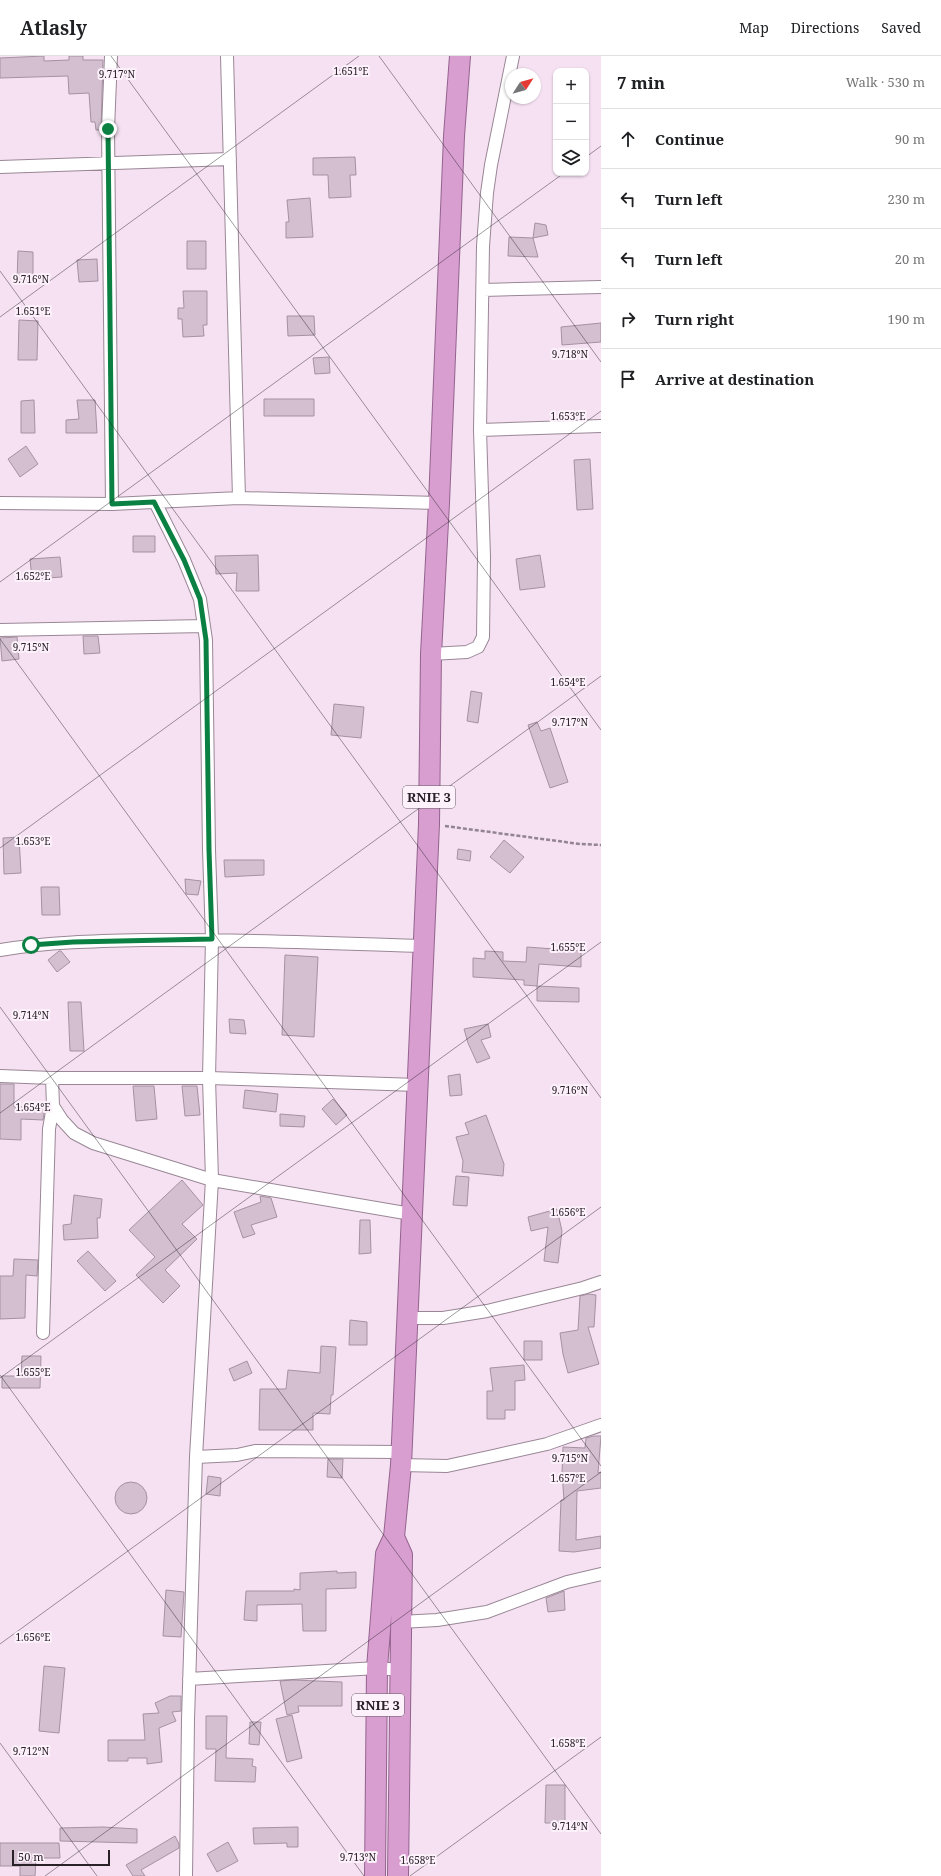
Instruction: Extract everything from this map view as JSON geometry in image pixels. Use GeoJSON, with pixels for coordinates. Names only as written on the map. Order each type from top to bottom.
{"type":"FeatureCollection","features":[{"type":"Feature","properties":{"kind":"highway","name":"RNIE 3"},"geometry":{"type":"LineString","coordinates":[[375,1876],[378,1668],[386,1554],[394,1537],[401,1459],[406,1318],[429,824],[431,654],[439,503],[454,136],[460,56]]}},
{"type":"Feature","properties":{"kind":"highway","name":"RNIE 3"},"geometry":{"type":"LineString","coordinates":[[394,1537],[402,1555],[398,1876]]}},
{"type":"Feature","properties":{"kind":"street"},"geometry":{"type":"LineString","coordinates":[[111,56],[109,81],[108,162],[112,504]]}},
{"type":"Feature","properties":{"kind":"street"},"geometry":{"type":"LineString","coordinates":[[227,56],[239,498]]}},
{"type":"Feature","properties":{"kind":"street"},"geometry":{"type":"LineString","coordinates":[[431,654],[468,652],[478,647],[483,637],[484,557],[480,430],[483,246],[487,193],[512,56]]}},
{"type":"Feature","properties":{"kind":"street"},"geometry":{"type":"LineString","coordinates":[[0,167],[108,162],[230,159]]}},
{"type":"Feature","properties":{"kind":"street"},"geometry":{"type":"LineString","coordinates":[[483,290],[601,287]]}},
{"type":"Feature","properties":{"kind":"street"},"geometry":{"type":"LineString","coordinates":[[480,430],[601,426]]}},
{"type":"Feature","properties":{"kind":"street"},"geometry":{"type":"LineString","coordinates":[[0,504],[112,504],[239,498],[439,503]]}},
{"type":"Feature","properties":{"kind":"street"},"geometry":{"type":"LineString","coordinates":[[154,502],[184,560],[200,599],[206,640],[209,850],[212,939],[209,1078],[212,1180],[196,1457],[189,1679],[186,1876]]}},
{"type":"Feature","properties":{"kind":"street"},"geometry":{"type":"LineString","coordinates":[[0,630],[204,626]]}},
{"type":"Feature","properties":{"kind":"street"},"geometry":{"type":"LineString","coordinates":[[0,950],[31,945],[73,942],[212,939],[423,946]]}},
{"type":"Feature","properties":{"kind":"street"},"geometry":{"type":"LineString","coordinates":[[0,1076],[52,1078],[209,1078],[417,1085]]}},
{"type":"Feature","properties":{"kind":"street"},"geometry":{"type":"LineString","coordinates":[[43,1333],[52,1078]]}},
{"type":"Feature","properties":{"kind":"street"},"geometry":{"type":"LineString","coordinates":[[52,1106],[74,1133],[94,1143],[212,1180],[411,1214]]}},
{"type":"Feature","properties":{"kind":"street"},"geometry":{"type":"LineString","coordinates":[[406,1318],[443,1318],[487,1311],[583,1288],[601,1282]]}},
{"type":"Feature","properties":{"kind":"street"},"geometry":{"type":"LineString","coordinates":[[196,1457],[237,1455],[255,1451],[401,1459],[447,1466],[547,1444],[601,1425]]}},
{"type":"Feature","properties":{"kind":"street"},"geometry":{"type":"LineString","coordinates":[[400,1622],[437,1620],[487,1612],[567,1582],[601,1574]]}},
{"type":"Feature","properties":{"kind":"street"},"geometry":{"type":"LineString","coordinates":[[189,1679],[378,1668],[400,1670]]}},
{"type":"Feature","properties":{"kind":"path"},"geometry":{"type":"LineString","coordinates":[[429,824],[573,843],[601,845]]}},
{"type":"Feature","properties":{"kind":"building"},"geometry":{"type":"Polygon","coordinates":[[[44,56],[44,61],[69,60],[69,56],[83,56],[83,60],[103,60],[101,130],[96,130],[95,122],[91,122],[89,93],[69,94],[68,76],[0,78],[0,58],[44,56]]]}},
{"type":"Feature","properties":{"kind":"building"},"geometry":{"type":"Polygon","coordinates":[[[355,157],[356,175],[350,175],[351,197],[329,198],[328,175],[313,175],[313,158],[355,157]]]}},
{"type":"Feature","properties":{"kind":"building"},"geometry":{"type":"Polygon","coordinates":[[[310,198],[313,237],[286,238],[286,222],[289,222],[287,200],[310,198]]]}},
{"type":"Feature","properties":{"kind":"building"},"geometry":{"type":"Polygon","coordinates":[[[535,223],[546,225],[548,235],[533,238],[535,223]]]}},
{"type":"Feature","properties":{"kind":"building"},"geometry":{"type":"Polygon","coordinates":[[[509,237],[533,238],[538,257],[508,256],[509,237]]]}},
{"type":"Feature","properties":{"kind":"building"},"geometry":{"type":"Polygon","coordinates":[[[187,241],[206,241],[206,269],[187,269],[187,241]]]}},
{"type":"Feature","properties":{"kind":"building"},"geometry":{"type":"Polygon","coordinates":[[[18,251],[33,252],[33,282],[17,282],[18,251]]]}},
{"type":"Feature","properties":{"kind":"building"},"geometry":{"type":"Polygon","coordinates":[[[97,259],[98,281],[79,282],[77,260],[97,259]]]}},
{"type":"Feature","properties":{"kind":"building"},"geometry":{"type":"Polygon","coordinates":[[[183,291],[207,291],[207,325],[203,325],[204,336],[183,337],[182,319],[178,319],[178,308],[184,308],[183,291]]]}},
{"type":"Feature","properties":{"kind":"building"},"geometry":{"type":"Polygon","coordinates":[[[287,316],[314,316],[315,335],[288,336],[287,316]]]}},
{"type":"Feature","properties":{"kind":"building"},"geometry":{"type":"Polygon","coordinates":[[[19,320],[38,321],[37,360],[18,360],[19,320]]]}},
{"type":"Feature","properties":{"kind":"building"},"geometry":{"type":"Polygon","coordinates":[[[601,323],[601,342],[562,345],[561,327],[601,323]]]}},
{"type":"Feature","properties":{"kind":"building"},"geometry":{"type":"Polygon","coordinates":[[[329,357],[330,373],[315,374],[313,358],[329,357]]]}},
{"type":"Feature","properties":{"kind":"building"},"geometry":{"type":"Polygon","coordinates":[[[264,399],[314,399],[314,416],[264,416],[264,399]]]}},
{"type":"Feature","properties":{"kind":"building"},"geometry":{"type":"Polygon","coordinates":[[[34,400],[35,433],[21,433],[21,401],[34,400]]]}},
{"type":"Feature","properties":{"kind":"building"},"geometry":{"type":"Polygon","coordinates":[[[77,400],[95,400],[97,433],[66,433],[66,420],[79,419],[77,400]]]}},
{"type":"Feature","properties":{"kind":"building"},"geometry":{"type":"Polygon","coordinates":[[[26,446],[38,464],[20,477],[8,459],[26,446]]]}},
{"type":"Feature","properties":{"kind":"building"},"geometry":{"type":"Polygon","coordinates":[[[590,459],[593,509],[577,510],[574,460],[590,459]]]}},
{"type":"Feature","properties":{"kind":"building"},"geometry":{"type":"Polygon","coordinates":[[[133,536],[155,536],[155,552],[133,552],[133,536]]]}},
{"type":"Feature","properties":{"kind":"building"},"geometry":{"type":"Polygon","coordinates":[[[258,555],[259,591],[236,591],[237,573],[216,574],[215,556],[258,555]]]}},
{"type":"Feature","properties":{"kind":"building"},"geometry":{"type":"Polygon","coordinates":[[[540,555],[545,587],[520,590],[516,559],[540,555]]]}},
{"type":"Feature","properties":{"kind":"building"},"geometry":{"type":"Polygon","coordinates":[[[60,557],[62,577],[32,579],[30,559],[60,557]]]}},
{"type":"Feature","properties":{"kind":"building"},"geometry":{"type":"Polygon","coordinates":[[[83,636],[98,636],[100,653],[84,654],[83,636]]]}},
{"type":"Feature","properties":{"kind":"building"},"geometry":{"type":"Polygon","coordinates":[[[17,637],[19,659],[2,661],[0,638],[17,637]]]}},
{"type":"Feature","properties":{"kind":"building"},"geometry":{"type":"Polygon","coordinates":[[[471,691],[482,693],[478,723],[467,721],[471,691]]]}},
{"type":"Feature","properties":{"kind":"building"},"geometry":{"type":"Polygon","coordinates":[[[334,704],[364,707],[361,738],[331,735],[334,704]]]}},
{"type":"Feature","properties":{"kind":"building"},"geometry":{"type":"Polygon","coordinates":[[[537,722],[541,731],[550,728],[568,782],[550,788],[528,725],[537,722]]]}},
{"type":"Feature","properties":{"kind":"building"},"geometry":{"type":"Polygon","coordinates":[[[19,837],[21,873],[4,874],[3,838],[19,837]]]}},
{"type":"Feature","properties":{"kind":"building"},"geometry":{"type":"Polygon","coordinates":[[[504,840],[524,857],[510,873],[490,857],[504,840]]]}},
{"type":"Feature","properties":{"kind":"building"},"geometry":{"type":"Polygon","coordinates":[[[458,849],[471,851],[470,861],[457,859],[458,849]]]}},
{"type":"Feature","properties":{"kind":"building"},"geometry":{"type":"Polygon","coordinates":[[[224,860],[264,860],[264,875],[225,877],[224,860]]]}},
{"type":"Feature","properties":{"kind":"building"},"geometry":{"type":"Polygon","coordinates":[[[185,879],[201,881],[198,895],[186,894],[185,879]]]}},
{"type":"Feature","properties":{"kind":"building"},"geometry":{"type":"Polygon","coordinates":[[[41,887],[59,887],[60,915],[42,915],[41,887]]]}},
{"type":"Feature","properties":{"kind":"building"},"geometry":{"type":"Polygon","coordinates":[[[527,947],[581,951],[581,967],[539,964],[537,986],[524,985],[524,980],[473,977],[473,958],[485,959],[485,951],[503,952],[503,961],[526,962],[527,947]]]}},
{"type":"Feature","properties":{"kind":"building"},"geometry":{"type":"Polygon","coordinates":[[[61,951],[70,962],[57,972],[48,960],[61,951]]]}},
{"type":"Feature","properties":{"kind":"building"},"geometry":{"type":"Polygon","coordinates":[[[285,955],[318,957],[314,1037],[282,1035],[285,955]]]}},
{"type":"Feature","properties":{"kind":"building"},"geometry":{"type":"Polygon","coordinates":[[[537,986],[579,988],[579,1002],[537,1001],[537,986]]]}},
{"type":"Feature","properties":{"kind":"building"},"geometry":{"type":"Polygon","coordinates":[[[68,1002],[81,1002],[84,1051],[70,1051],[68,1002]]]}},
{"type":"Feature","properties":{"kind":"building"},"geometry":{"type":"Polygon","coordinates":[[[229,1019],[244,1020],[246,1034],[230,1033],[229,1019]]]}},
{"type":"Feature","properties":{"kind":"building"},"geometry":{"type":"Polygon","coordinates":[[[488,1024],[491,1037],[481,1040],[490,1058],[477,1063],[468,1043],[464,1029],[488,1024]]]}},
{"type":"Feature","properties":{"kind":"building"},"geometry":{"type":"Polygon","coordinates":[[[460,1074],[462,1095],[450,1096],[448,1076],[460,1074]]]}},
{"type":"Feature","properties":{"kind":"building"},"geometry":{"type":"Polygon","coordinates":[[[0,1084],[14,1084],[14,1107],[45,1107],[43,1120],[21,1119],[21,1140],[0,1139],[0,1084]]]}},
{"type":"Feature","properties":{"kind":"building"},"geometry":{"type":"Polygon","coordinates":[[[133,1086],[154,1086],[157,1119],[136,1121],[133,1086]]]}},
{"type":"Feature","properties":{"kind":"building"},"geometry":{"type":"Polygon","coordinates":[[[182,1086],[197,1086],[200,1115],[185,1116],[182,1086]]]}},
{"type":"Feature","properties":{"kind":"building"},"geometry":{"type":"Polygon","coordinates":[[[245,1090],[278,1094],[276,1112],[243,1108],[245,1090]]]}},
{"type":"Feature","properties":{"kind":"building"},"geometry":{"type":"Polygon","coordinates":[[[333,1099],[347,1115],[336,1125],[322,1109],[333,1099]]]}},
{"type":"Feature","properties":{"kind":"building"},"geometry":{"type":"Polygon","coordinates":[[[280,1114],[305,1116],[304,1127],[280,1126],[280,1114]]]}},
{"type":"Feature","properties":{"kind":"building"},"geometry":{"type":"Polygon","coordinates":[[[486,1115],[504,1164],[503,1176],[462,1172],[463,1161],[456,1137],[469,1134],[465,1123],[486,1115]]]}},
{"type":"Feature","properties":{"kind":"building"},"geometry":{"type":"Polygon","coordinates":[[[456,1176],[469,1177],[467,1206],[453,1205],[456,1176]]]}},
{"type":"Feature","properties":{"kind":"building"},"geometry":{"type":"Polygon","coordinates":[[[182,1180],[203,1205],[182,1224],[197,1239],[165,1270],[180,1286],[163,1303],[136,1275],[155,1257],[129,1230],[182,1180]]]}},
{"type":"Feature","properties":{"kind":"building"},"geometry":{"type":"Polygon","coordinates":[[[74,1195],[102,1199],[100,1218],[97,1218],[98,1238],[64,1240],[63,1225],[71,1224],[74,1195]]]}},
{"type":"Feature","properties":{"kind":"building"},"geometry":{"type":"Polygon","coordinates":[[[260,1196],[271,1198],[277,1217],[251,1225],[255,1234],[243,1238],[234,1212],[261,1202],[260,1196]]]}},
{"type":"Feature","properties":{"kind":"building"},"geometry":{"type":"Polygon","coordinates":[[[557,1209],[562,1231],[558,1263],[544,1261],[548,1227],[531,1231],[528,1217],[557,1209]]]}},
{"type":"Feature","properties":{"kind":"building"},"geometry":{"type":"Polygon","coordinates":[[[360,1220],[370,1220],[371,1253],[359,1254],[360,1220]]]}},
{"type":"Feature","properties":{"kind":"building"},"geometry":{"type":"Polygon","coordinates":[[[88,1251],[116,1281],[105,1291],[77,1261],[88,1251]]]}},
{"type":"Feature","properties":{"kind":"building"},"geometry":{"type":"Polygon","coordinates":[[[14,1259],[38,1260],[37,1276],[26,1275],[25,1318],[0,1319],[0,1276],[13,1276],[14,1259]]]}},
{"type":"Feature","properties":{"kind":"building"},"geometry":{"type":"Polygon","coordinates":[[[588,1294],[596,1295],[594,1327],[588,1327],[599,1364],[568,1373],[560,1333],[578,1330],[580,1296],[588,1294]]]}},
{"type":"Feature","properties":{"kind":"building"},"geometry":{"type":"Polygon","coordinates":[[[350,1320],[367,1322],[367,1345],[349,1345],[350,1320]]]}},
{"type":"Feature","properties":{"kind":"building"},"geometry":{"type":"Polygon","coordinates":[[[524,1341],[542,1341],[542,1360],[524,1360],[524,1341]]]}},
{"type":"Feature","properties":{"kind":"building"},"geometry":{"type":"Polygon","coordinates":[[[321,1346],[336,1347],[333,1395],[331,1395],[330,1414],[313,1413],[313,1430],[259,1430],[260,1389],[286,1389],[288,1370],[320,1373],[321,1346]]]}},
{"type":"Feature","properties":{"kind":"building"},"geometry":{"type":"Polygon","coordinates":[[[22,1356],[41,1356],[40,1388],[2,1388],[2,1376],[21,1376],[22,1356]]]}},
{"type":"Feature","properties":{"kind":"building"},"geometry":{"type":"Polygon","coordinates":[[[247,1361],[252,1373],[234,1381],[229,1369],[247,1361]]]}},
{"type":"Feature","properties":{"kind":"building"},"geometry":{"type":"Polygon","coordinates":[[[524,1365],[525,1380],[515,1381],[515,1410],[505,1410],[505,1419],[487,1419],[487,1391],[493,1391],[490,1368],[524,1365]]]}},
{"type":"Feature","properties":{"kind":"building"},"geometry":{"type":"Polygon","coordinates":[[[601,1436],[598,1473],[601,1472],[601,1488],[577,1491],[576,1540],[601,1536],[601,1548],[574,1552],[559,1551],[561,1500],[564,1500],[562,1473],[563,1447],[585,1448],[586,1438],[601,1436]]]}},
{"type":"Feature","properties":{"kind":"building"},"geometry":{"type":"Polygon","coordinates":[[[328,1459],[343,1459],[342,1478],[327,1477],[328,1459]]]}},
{"type":"Feature","properties":{"kind":"building"},"geometry":{"type":"Polygon","coordinates":[[[208,1476],[221,1478],[220,1496],[206,1494],[208,1476]]]}},
{"type":"Feature","properties":{"kind":"building"},"geometry":{"type":"Polygon","coordinates":[[[128,1482],[134,1482],[143,1486],[147,1498],[143,1510],[134,1514],[128,1514],[119,1510],[115,1501],[115,1495],[119,1486],[128,1482]]]}},
{"type":"Feature","properties":{"kind":"building"},"geometry":{"type":"Polygon","coordinates":[[[337,1571],[337,1573],[356,1572],[356,1588],[326,1589],[326,1631],[303,1631],[302,1604],[257,1605],[257,1621],[244,1620],[246,1591],[300,1590],[300,1573],[337,1571]]]}},
{"type":"Feature","properties":{"kind":"building"},"geometry":{"type":"Polygon","coordinates":[[[166,1590],[184,1592],[181,1637],[163,1636],[166,1590]]]}},
{"type":"Feature","properties":{"kind":"building"},"geometry":{"type":"Polygon","coordinates":[[[564,1591],[565,1610],[548,1612],[546,1598],[564,1591]]]}},
{"type":"Feature","properties":{"kind":"building"},"geometry":{"type":"Polygon","coordinates":[[[44,1666],[65,1668],[59,1733],[39,1731],[44,1666]]]}},
{"type":"Feature","properties":{"kind":"building"},"geometry":{"type":"Polygon","coordinates":[[[293,1680],[342,1682],[342,1706],[298,1706],[299,1712],[287,1715],[280,1681],[293,1680]]]}},
{"type":"Feature","properties":{"kind":"building"},"geometry":{"type":"Polygon","coordinates":[[[170,1696],[181,1696],[181,1711],[172,1712],[176,1721],[159,1728],[162,1762],[147,1764],[147,1758],[128,1758],[128,1761],[108,1761],[108,1740],[145,1740],[143,1714],[159,1713],[155,1703],[170,1696]]]}},
{"type":"Feature","properties":{"kind":"building"},"geometry":{"type":"Polygon","coordinates":[[[292,1715],[302,1758],[287,1762],[276,1719],[292,1715]]]}},
{"type":"Feature","properties":{"kind":"building"},"geometry":{"type":"Polygon","coordinates":[[[206,1716],[227,1716],[226,1758],[253,1759],[252,1766],[256,1767],[255,1782],[215,1781],[216,1749],[206,1749],[206,1716]]]}},
{"type":"Feature","properties":{"kind":"building"},"geometry":{"type":"Polygon","coordinates":[[[250,1722],[261,1722],[259,1745],[249,1744],[250,1722]]]}},
{"type":"Feature","properties":{"kind":"building"},"geometry":{"type":"Polygon","coordinates":[[[546,1785],[565,1785],[565,1823],[545,1823],[546,1785]]]}},
{"type":"Feature","properties":{"kind":"building"},"geometry":{"type":"Polygon","coordinates":[[[103,1827],[137,1829],[137,1843],[60,1841],[60,1828],[103,1827]]]}},
{"type":"Feature","properties":{"kind":"building"},"geometry":{"type":"Polygon","coordinates":[[[298,1827],[298,1847],[287,1847],[287,1843],[254,1844],[253,1828],[298,1827]]]}},
{"type":"Feature","properties":{"kind":"building"},"geometry":{"type":"Polygon","coordinates":[[[175,1836],[179,1844],[179,1848],[141,1870],[145,1876],[133,1876],[126,1865],[175,1836]]]}},
{"type":"Feature","properties":{"kind":"building"},"geometry":{"type":"Polygon","coordinates":[[[228,1842],[238,1861],[217,1872],[207,1854],[228,1842]]]}},
{"type":"Feature","properties":{"kind":"building"},"geometry":{"type":"Polygon","coordinates":[[[0,1843],[59,1843],[60,1858],[36,1858],[35,1876],[20,1876],[20,1866],[0,1866],[0,1843]]]}},
{"type":"Feature","properties":{"kind":"route"},"geometry":{"type":"LineString","coordinates":[[31,945],[73,942],[212,939],[209,850],[206,640],[200,599],[184,560],[154,502],[112,504],[108,129]]}}]}
